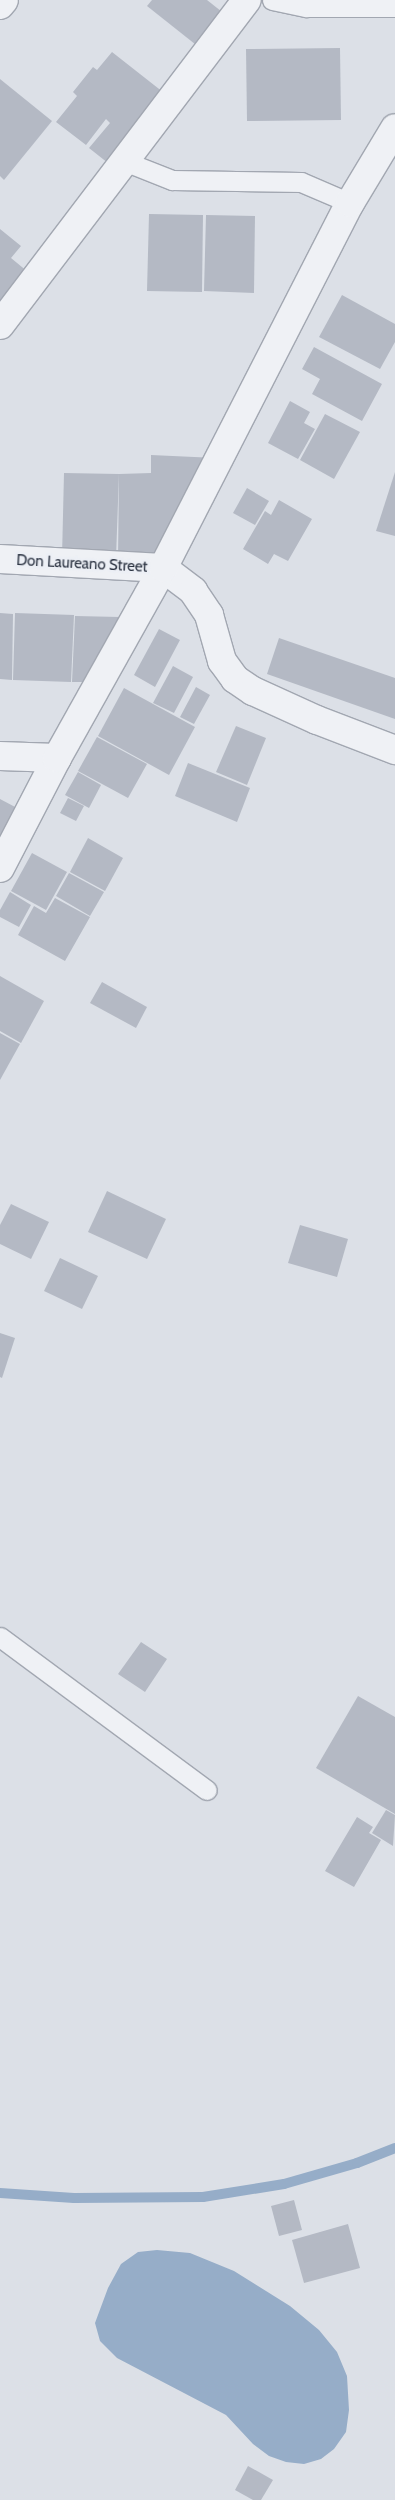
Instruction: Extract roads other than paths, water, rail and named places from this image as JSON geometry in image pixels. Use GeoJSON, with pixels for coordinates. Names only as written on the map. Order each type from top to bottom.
{"type":"FeatureCollection","features":[{"type":"Feature","properties":{"kind":"street"},"geometry":{"type":"LineString","coordinates":[[0,5],[4,0]]}},
{"type":"Feature","properties":{"kind":"street"},"geometry":{"type":"LineString","coordinates":[[0,325],[247,0]]}},
{"type":"Feature","properties":{"kind":"street"},"geometry":{"type":"LineString","coordinates":[[0,868],[57,758],[163,568],[350,203],[395,128]]}},
{"type":"Feature","properties":{"kind":"street","name":"Don Laureano Street"},"geometry":{"type":"LineString","coordinates":[[0,560],[163,568]]}},
{"type":"Feature","properties":{"kind":"street"},"geometry":{"type":"LineString","coordinates":[[163,568],[193,591],[209,615],[222,661],[236,679],[253,691],[317,720],[395,750]]}},
{"type":"Feature","properties":{"kind":"street"},"geometry":{"type":"LineString","coordinates":[[0,756],[57,758]]}},
{"type":"Feature","properties":{"kind":"lane"},"geometry":{"type":"LineString","coordinates":[[272,0],[306,7],[395,7]]}},
{"type":"Feature","properties":{"kind":"lane"},"geometry":{"type":"LineString","coordinates":[[124,161],[172,180],[301,182],[350,203]]}},
{"type":"Feature","properties":{"kind":"lane"},"geometry":{"type":"LineString","coordinates":[[0,1637],[207,1790]]}},
{"type":"Feature","properties":{"kind":"water"},"geometry":{"type":"Polygon","coordinates":[[[157,2250],[190,2253],[234,2271],[290,2306],[319,2330],[337,2352],[347,2376],[349,2410],[346,2432],[334,2449],[321,2459],[304,2464],[286,2462],[269,2456],[253,2444],[226,2415],[117,2358],[100,2341],[95,2323],[108,2288],[121,2264],[138,2252],[157,2250]]]}},
{"type":"Feature","properties":{"kind":"waterway"},"geometry":{"type":"LineString","coordinates":[[0,2193],[74,2198],[203,2197],[284,2184],[357,2163],[395,2148]]}}]}
